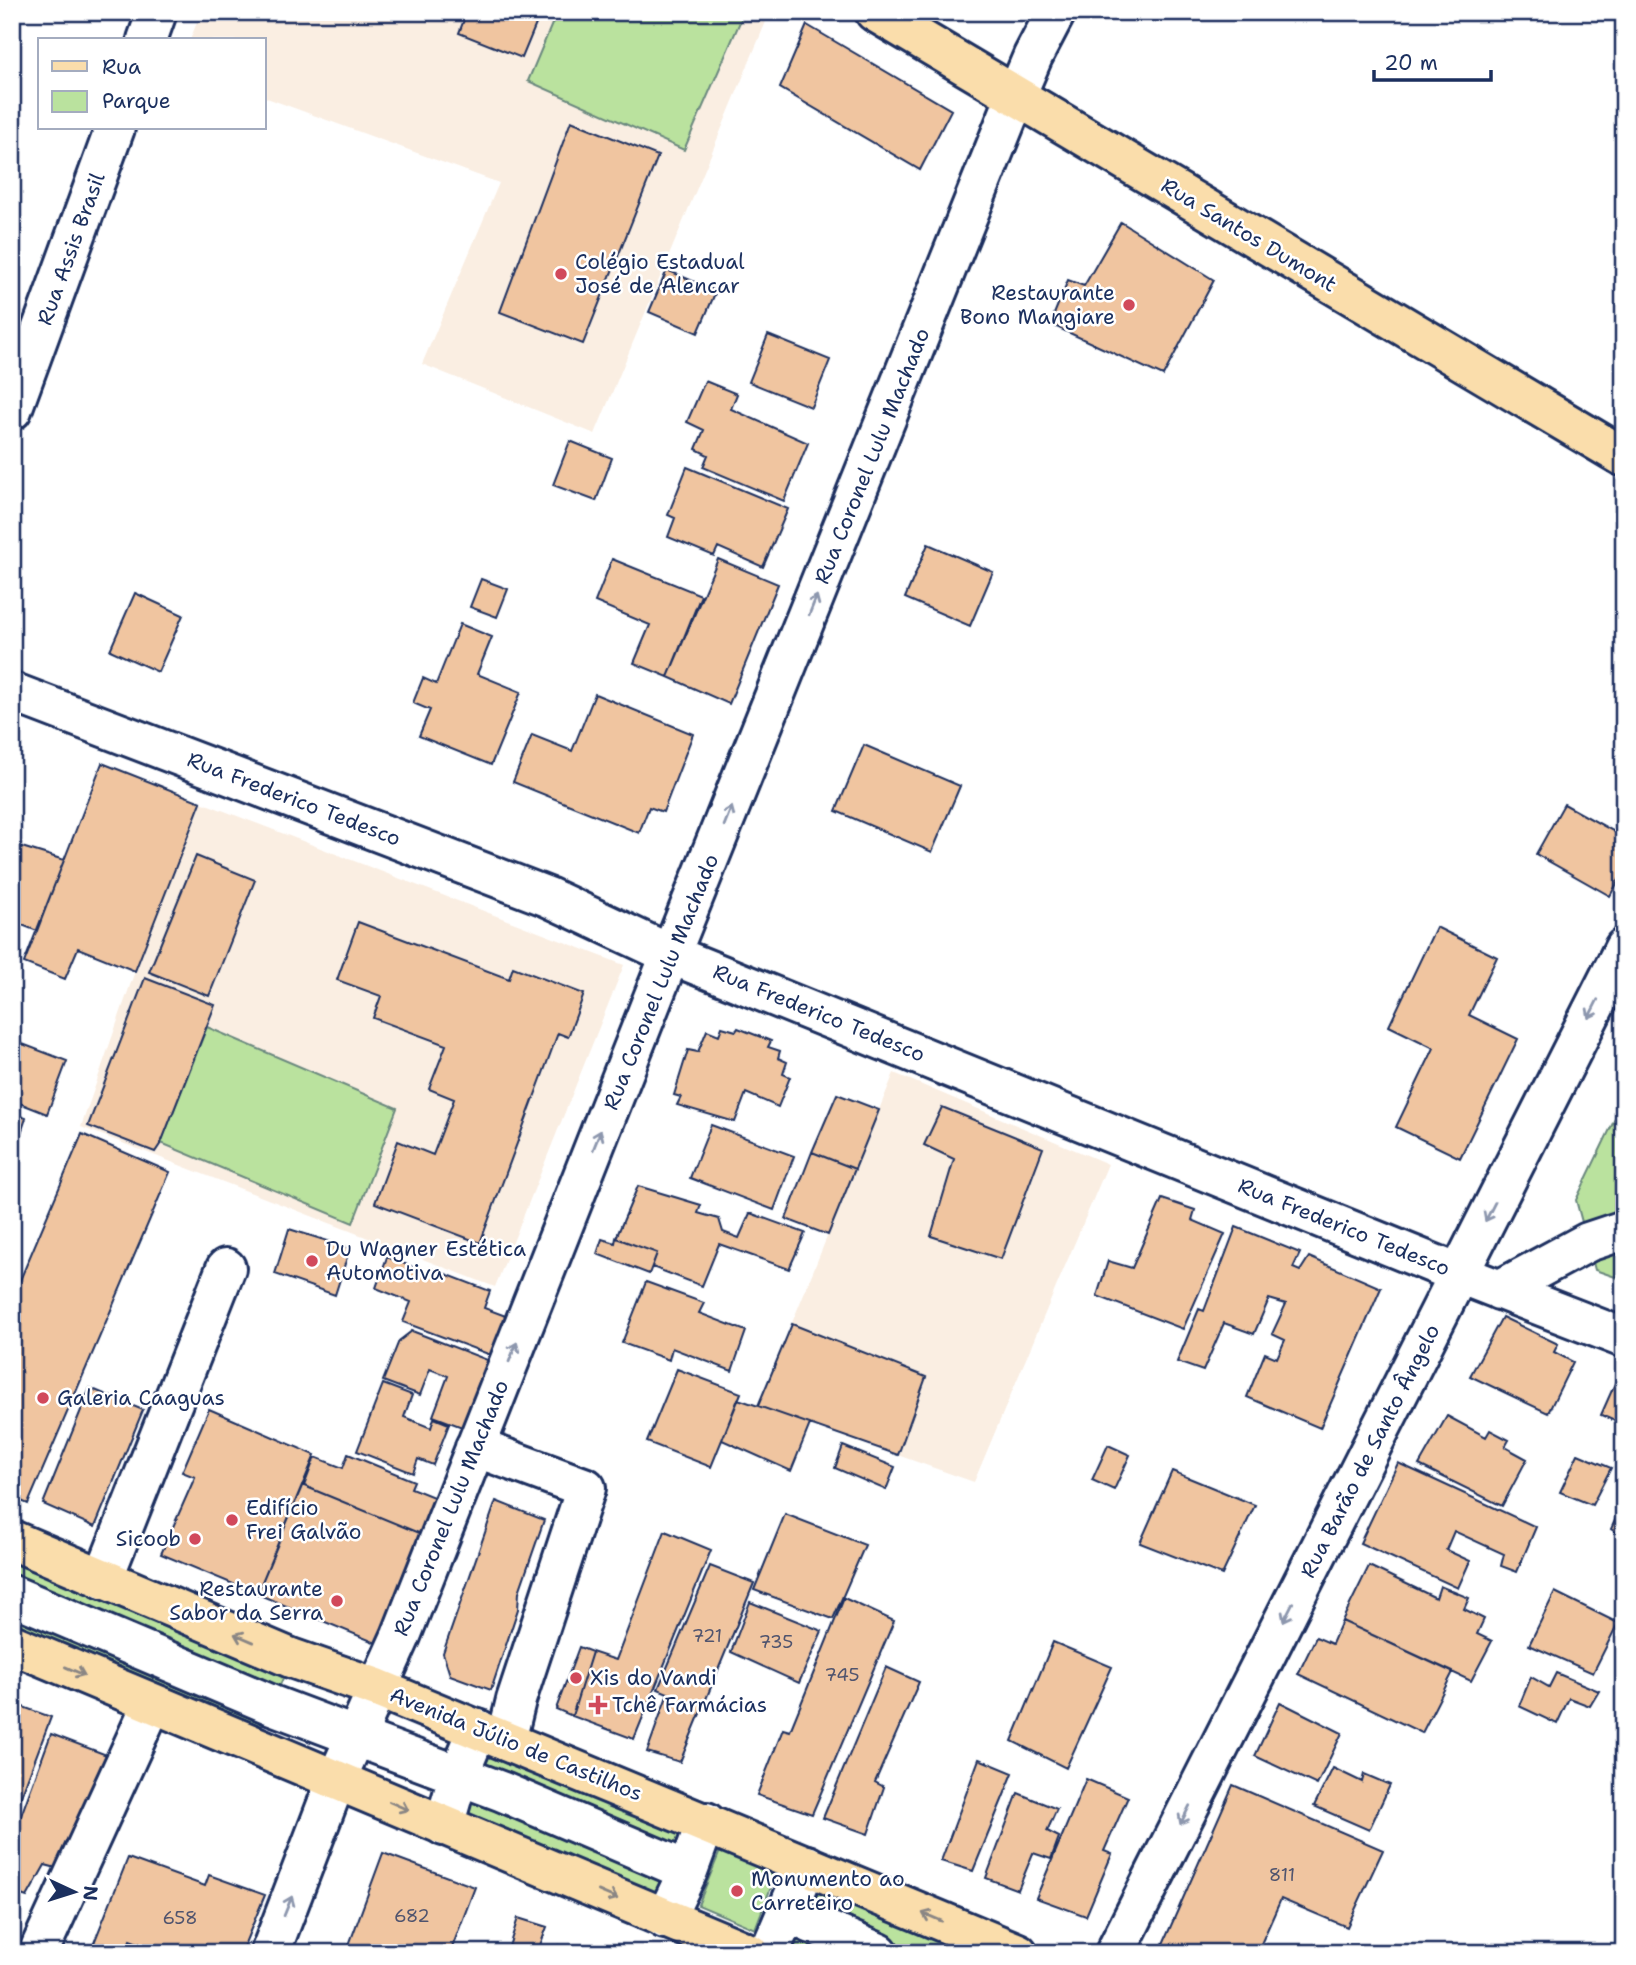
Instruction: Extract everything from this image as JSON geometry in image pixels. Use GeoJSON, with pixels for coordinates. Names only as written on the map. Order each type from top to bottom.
{"type":"FeatureCollection","features":[{"type":"Feature","properties":{"kind":"main road","name":"Rua Santos Dumont"},"geometry":{"type":"LineString","coordinates":[[875,12],[1624,457]]}},
{"type":"Feature","properties":{"kind":"main road","name":"Avenida Júlio de Castilhos"},"geometry":{"type":"LineString","coordinates":[[12,1541],[291,1658],[377,1688],[706,1822],[995,1948]]}},
{"type":"Feature","properties":{"kind":"main road"},"geometry":{"type":"LineString","coordinates":[[12,1644],[749,1953]]}},
{"type":"Feature","properties":{"kind":"street"},"geometry":{"type":"LineString","coordinates":[[148,38],[157,12]]}},
{"type":"Feature","properties":{"kind":"street","name":"Rua Coronel Lulu Machado"},"geometry":{"type":"LineString","coordinates":[[270,1953],[337,1778],[401,1636],[1032,56],[1056,12]]}},
{"type":"Feature","properties":{"kind":"street","name":"Rua Assis Brasil"},"geometry":{"type":"LineString","coordinates":[[12,410],[114,130]]}},
{"type":"Feature","properties":{"kind":"street","name":"Rua Frederico Tedesco"},"geometry":{"type":"LineString","coordinates":[[12,692],[548,897],[672,954],[1459,1275],[1624,1338]]}},
{"type":"Feature","properties":{"kind":"street","name":"Rua Barão de Santo Ângelo"},"geometry":{"type":"LineString","coordinates":[[1115,1953],[1624,948]]}},
{"type":"Feature","properties":{"kind":"street"},"geometry":{"type":"LineString","coordinates":[[1499,1290],[1588,1242],[1624,1230]]}},
{"type":"Feature","properties":{"kind":"street"},"geometry":{"type":"LineString","coordinates":[[103,1579],[226,1268]]}},
{"type":"Feature","properties":{"kind":"street"},"geometry":{"type":"LineString","coordinates":[[444,1826],[458,1777],[516,1700],[586,1488],[475,1447]]}},
{"type":"Feature","properties":{"kind":"street"},"geometry":{"type":"LineString","coordinates":[[12,1595],[272,1705],[503,1792],[688,1871]]}},
{"type":"Feature","properties":{"kind":"street"},"geometry":{"type":"LineString","coordinates":[[252,1745],[291,1658]]}},
{"type":"Feature","properties":{"kind":"street"},"geometry":{"type":"LineString","coordinates":[[38,1953],[152,1704]]}},
{"type":"Feature","properties":{"kind":"street"},"geometry":{"type":"LineString","coordinates":[[666,1919],[706,1822]]}},
{"type":"Feature","properties":{"kind":"street"},"geometry":{"type":"LineString","coordinates":[[769,1953],[807,1865]]}},
{"type":"Feature","properties":{"kind":"street"},"geometry":{"type":"LineString","coordinates":[[787,1913],[879,1953]]}},
{"type":"Feature","properties":{"kind":"shaded area","name":"Colégio Estadual José de Alencar"},"geometry":{"type":"Polygon","coordinates":[[[201,12],[770,12],[595,434],[422,364],[499,183],[266,98],[266,38],[191,38],[201,12]]]}},
{"type":"Feature","properties":{"kind":"shaded area"},"geometry":{"type":"Polygon","coordinates":[[[201,802],[624,965],[495,1287],[81,1127],[135,971],[201,802]]]}},
{"type":"Feature","properties":{"kind":"shaded area"},"geometry":{"type":"Polygon","coordinates":[[[894,1073],[1108,1164],[974,1482],[758,1406],[894,1073]]]}},
{"type":"Feature","properties":{"kind":"green space"},"geometry":{"type":"Polygon","coordinates":[[[557,12],[738,12],[743,15],[684,150],[528,81],[557,12]]]}},
{"type":"Feature","properties":{"kind":"green space"},"geometry":{"type":"Polygon","coordinates":[[[207,1027],[397,1108],[353,1223],[161,1143],[207,1027]]]}},
{"type":"Feature","properties":{"kind":"green space"},"geometry":{"type":"Polygon","coordinates":[[[1624,1100],[1624,1280],[1595,1270],[1576,1200],[1624,1100]]]}},
{"type":"Feature","properties":{"kind":"green space"},"geometry":{"type":"Polygon","coordinates":[[[12,1540],[291,1658],[252,1745],[12,1644],[12,1540]]]}},
{"type":"Feature","properties":{"kind":"green space"},"geometry":{"type":"Polygon","coordinates":[[[478,1729],[706,1822],[665,1919],[444,1826],[478,1729]]]}},
{"type":"Feature","properties":{"kind":"green space"},"geometry":{"type":"Polygon","coordinates":[[[720,1851],[776,1874],[755,1929],[698,1905],[720,1851]]]}},
{"type":"Feature","properties":{"kind":"green space"},"geometry":{"type":"Polygon","coordinates":[[[807,1865],[981,1953],[769,1953],[807,1865]]]}},
{"type":"Feature","properties":{"kind":"building"},"geometry":{"type":"Polygon","coordinates":[[[467,12],[541,12],[522,58],[459,33],[467,12]]]}},
{"type":"Feature","properties":{"kind":"building"},"geometry":{"type":"Polygon","coordinates":[[[807,25],[951,110],[920,170],[780,88],[807,25]]]}},
{"type":"Feature","properties":{"kind":"building"},"geometry":{"type":"Polygon","coordinates":[[[571,121],[658,156],[583,344],[500,312],[571,121]]]}},
{"type":"Feature","properties":{"kind":"building","name":"Restaurante Bono Mangiare"},"geometry":{"type":"Polygon","coordinates":[[[1121,222],[1214,280],[1163,376],[1050,324],[1068,280],[1084,286],[1121,222]]]}},
{"type":"Feature","properties":{"kind":"building"},"geometry":{"type":"Polygon","coordinates":[[[667,270],[716,291],[698,333],[649,312],[667,270]]]}},
{"type":"Feature","properties":{"kind":"building"},"geometry":{"type":"Polygon","coordinates":[[[768,335],[830,360],[811,407],[749,382],[768,335]]]}},
{"type":"Feature","properties":{"kind":"building"},"geometry":{"type":"Polygon","coordinates":[[[705,381],[737,394],[731,409],[808,443],[784,501],[703,467],[708,455],[696,449],[704,430],[687,422],[705,381]]]}},
{"type":"Feature","properties":{"kind":"building"},"geometry":{"type":"Polygon","coordinates":[[[570,441],[612,458],[596,501],[553,485],[570,441]]]}},
{"type":"Feature","properties":{"kind":"building"},"geometry":{"type":"Polygon","coordinates":[[[687,467],[788,509],[763,567],[718,547],[714,556],[668,537],[675,518],[668,515],[687,467]]]}},
{"type":"Feature","properties":{"kind":"building"},"geometry":{"type":"Polygon","coordinates":[[[928,544],[993,572],[970,626],[905,598],[928,544]]]}},
{"type":"Feature","properties":{"kind":"building"},"geometry":{"type":"Polygon","coordinates":[[[612,559],[701,595],[668,677],[634,663],[650,625],[595,602],[612,559]]]}},
{"type":"Feature","properties":{"kind":"building"},"geometry":{"type":"Polygon","coordinates":[[[718,559],[778,584],[729,704],[668,677],[718,559]]]}},
{"type":"Feature","properties":{"kind":"building"},"geometry":{"type":"Polygon","coordinates":[[[481,579],[508,589],[497,617],[470,607],[481,579]]]}},
{"type":"Feature","properties":{"kind":"building"},"geometry":{"type":"Polygon","coordinates":[[[135,593],[183,615],[158,672],[110,650],[135,593]]]}},
{"type":"Feature","properties":{"kind":"building"},"geometry":{"type":"Polygon","coordinates":[[[460,624],[492,637],[477,674],[521,692],[491,765],[419,736],[430,710],[413,703],[423,678],[436,684],[460,624]]]}},
{"type":"Feature","properties":{"kind":"building"},"geometry":{"type":"Polygon","coordinates":[[[595,694],[693,734],[663,812],[649,807],[639,833],[513,782],[532,735],[572,751],[595,694]]]}},
{"type":"Feature","properties":{"kind":"building"},"geometry":{"type":"Polygon","coordinates":[[[864,745],[960,786],[932,852],[836,811],[864,745]]]}},
{"type":"Feature","properties":{"kind":"building"},"geometry":{"type":"Polygon","coordinates":[[[102,763],[201,802],[135,971],[78,948],[65,979],[24,963],[102,763]]]}},
{"type":"Feature","properties":{"kind":"building"},"geometry":{"type":"Polygon","coordinates":[[[1564,804],[1624,837],[1624,871],[1610,896],[1536,854],[1564,804]]]}},
{"type":"Feature","properties":{"kind":"building"},"geometry":{"type":"Polygon","coordinates":[[[12,844],[64,860],[37,931],[12,921],[12,844]]]}},
{"type":"Feature","properties":{"kind":"building"},"geometry":{"type":"Polygon","coordinates":[[[196,856],[255,880],[209,996],[149,972],[196,856]]]}},
{"type":"Feature","properties":{"kind":"building"},"geometry":{"type":"Polygon","coordinates":[[[358,922],[509,979],[513,967],[584,994],[568,1037],[558,1033],[480,1243],[375,1203],[398,1141],[433,1155],[454,1099],[429,1089],[446,1045],[373,1018],[381,996],[337,980],[358,922]]]}},
{"type":"Feature","properties":{"kind":"building"},"geometry":{"type":"Polygon","coordinates":[[[1436,927],[1497,957],[1469,1015],[1518,1039],[1460,1158],[1396,1127],[1434,1048],[1389,1026],[1436,927]]]}},
{"type":"Feature","properties":{"kind":"building"},"geometry":{"type":"Polygon","coordinates":[[[145,978],[215,1005],[161,1143],[155,1152],[88,1126],[145,978]]]}},
{"type":"Feature","properties":{"kind":"building"},"geometry":{"type":"Polygon","coordinates":[[[722,1027],[736,1031],[738,1028],[771,1041],[768,1047],[780,1051],[778,1058],[787,1062],[783,1074],[790,1077],[778,1107],[746,1093],[735,1122],[677,1105],[681,1097],[674,1095],[688,1050],[698,1052],[707,1030],[719,1035],[722,1027]]]}},
{"type":"Feature","properties":{"kind":"building"},"geometry":{"type":"Polygon","coordinates":[[[12,1040],[67,1061],[47,1114],[12,1100],[12,1040]]]}},
{"type":"Feature","properties":{"kind":"building"},"geometry":{"type":"Polygon","coordinates":[[[837,1094],[879,1110],[855,1169],[812,1152],[837,1094]]]}},
{"type":"Feature","properties":{"kind":"building"},"geometry":{"type":"Polygon","coordinates":[[[942,1107],[1043,1148],[1001,1259],[931,1236],[954,1159],[924,1145],[942,1107]]]}},
{"type":"Feature","properties":{"kind":"building"},"geometry":{"type":"Polygon","coordinates":[[[12,1113],[26,1118],[12,1160],[12,1113]]]}},
{"type":"Feature","properties":{"kind":"building"},"geometry":{"type":"Polygon","coordinates":[[[711,1125],[794,1156],[774,1210],[690,1178],[711,1125]]]}},
{"type":"Feature","properties":{"kind":"building","name":"Galeria Caaguas"},"geometry":{"type":"Polygon","coordinates":[[[82,1134],[170,1172],[28,1504],[12,1497],[12,1299],[82,1134]]]}},
{"type":"Feature","properties":{"kind":"building"},"geometry":{"type":"Polygon","coordinates":[[[812,1152],[855,1169],[828,1235],[786,1219],[812,1152]]]}},
{"type":"Feature","properties":{"kind":"building"},"geometry":{"type":"Polygon","coordinates":[[[638,1186],[701,1205],[698,1213],[719,1219],[723,1232],[739,1238],[750,1213],[805,1233],[789,1269],[719,1244],[702,1286],[652,1267],[657,1253],[616,1238],[638,1186]]]}},
{"type":"Feature","properties":{"kind":"building"},"geometry":{"type":"Polygon","coordinates":[[[1162,1199],[1195,1210],[1192,1220],[1225,1234],[1183,1329],[1097,1296],[1108,1261],[1132,1268],[1162,1199]]]}},
{"type":"Feature","properties":{"kind":"building"},"geometry":{"type":"Polygon","coordinates":[[[1236,1227],[1300,1253],[1293,1268],[1300,1271],[1309,1257],[1381,1288],[1320,1428],[1247,1397],[1265,1353],[1277,1358],[1285,1340],[1272,1334],[1286,1304],[1269,1299],[1254,1334],[1224,1323],[1203,1371],[1177,1362],[1199,1309],[1204,1311],[1236,1227]]]}},
{"type":"Feature","properties":{"kind":"building","name":"Du Wagner Estética Automotiva"},"geometry":{"type":"Polygon","coordinates":[[[289,1229],[350,1248],[335,1295],[275,1274],[289,1229]]]}},
{"type":"Feature","properties":{"kind":"building"},"geometry":{"type":"Polygon","coordinates":[[[616,1238],[657,1253],[649,1274],[597,1254],[602,1239],[615,1243],[616,1238]]]}},
{"type":"Feature","properties":{"kind":"building"},"geometry":{"type":"Polygon","coordinates":[[[387,1257],[428,1273],[430,1268],[490,1291],[484,1308],[519,1321],[504,1360],[403,1322],[411,1302],[376,1288],[387,1257]]]}},
{"type":"Feature","properties":{"kind":"building"},"geometry":{"type":"Polygon","coordinates":[[[646,1282],[704,1303],[699,1313],[746,1331],[732,1371],[672,1348],[669,1360],[622,1343],[646,1282]]]}},
{"type":"Feature","properties":{"kind":"building"},"geometry":{"type":"Polygon","coordinates":[[[1502,1317],[1558,1344],[1554,1352],[1573,1362],[1548,1413],[1470,1376],[1502,1317]]]}},
{"type":"Feature","properties":{"kind":"building"},"geometry":{"type":"Polygon","coordinates":[[[792,1324],[926,1377],[898,1455],[758,1406],[792,1324]]]}},
{"type":"Feature","properties":{"kind":"building"},"geometry":{"type":"Polygon","coordinates":[[[412,1331],[503,1366],[478,1433],[433,1416],[448,1376],[430,1369],[420,1395],[383,1381],[399,1341],[412,1331]]]}},
{"type":"Feature","properties":{"kind":"building"},"geometry":{"type":"Polygon","coordinates":[[[677,1369],[741,1393],[711,1467],[647,1442],[677,1369]]]}},
{"type":"Feature","properties":{"kind":"building"},"geometry":{"type":"Polygon","coordinates":[[[1620,1372],[1624,1374],[1624,1425],[1601,1415],[1620,1372]]]}},
{"type":"Feature","properties":{"kind":"building"},"geometry":{"type":"Polygon","coordinates":[[[383,1384],[412,1395],[404,1417],[431,1428],[434,1418],[449,1424],[433,1465],[418,1459],[413,1473],[357,1451],[383,1384]]]}},
{"type":"Feature","properties":{"kind":"building"},"geometry":{"type":"Polygon","coordinates":[[[90,1388],[143,1410],[95,1527],[43,1504],[90,1388]]]}},
{"type":"Feature","properties":{"kind":"building"},"geometry":{"type":"Polygon","coordinates":[[[738,1399],[810,1424],[791,1471],[722,1440],[738,1399]]]}},
{"type":"Feature","properties":{"kind":"building","name":"Edifício Frei Galvão"},"geometry":{"type":"Polygon","coordinates":[[[209,1409],[315,1455],[257,1594],[161,1554],[195,1477],[182,1472],[209,1409]]]}},
{"type":"Feature","properties":{"kind":"building"},"geometry":{"type":"Polygon","coordinates":[[[1447,1416],[1486,1437],[1490,1430],[1509,1440],[1505,1447],[1527,1459],[1502,1506],[1419,1465],[1447,1416]]]}},
{"type":"Feature","properties":{"kind":"building"},"geometry":{"type":"Polygon","coordinates":[[[1108,1445],[1130,1455],[1114,1490],[1092,1480],[1108,1445]]]}},
{"type":"Feature","properties":{"kind":"building"},"geometry":{"type":"Polygon","coordinates":[[[843,1446],[895,1467],[886,1490],[835,1468],[843,1446]]]}},
{"type":"Feature","properties":{"kind":"building"},"geometry":{"type":"Polygon","coordinates":[[[348,1454],[414,1481],[411,1488],[441,1500],[426,1536],[304,1486],[315,1457],[343,1468],[348,1454]]]}},
{"type":"Feature","properties":{"kind":"building"},"geometry":{"type":"Polygon","coordinates":[[[1578,1454],[1611,1468],[1592,1505],[1560,1492],[1578,1454]]]}},
{"type":"Feature","properties":{"kind":"building"},"geometry":{"type":"Polygon","coordinates":[[[1398,1463],[1536,1527],[1517,1572],[1501,1566],[1504,1554],[1454,1531],[1446,1550],[1470,1561],[1458,1588],[1360,1543],[1398,1463]]]}},
{"type":"Feature","properties":{"kind":"building"},"geometry":{"type":"Polygon","coordinates":[[[1172,1471],[1255,1505],[1222,1575],[1140,1543],[1172,1471]]]}},
{"type":"Feature","properties":{"kind":"building"},"geometry":{"type":"Polygon","coordinates":[[[302,1485],[426,1536],[381,1645],[257,1594],[302,1485]]]}},
{"type":"Feature","properties":{"kind":"building"},"geometry":{"type":"Polygon","coordinates":[[[1624,1500],[1624,1537],[1611,1529],[1624,1500]]]}},
{"type":"Feature","properties":{"kind":"building"},"geometry":{"type":"Polygon","coordinates":[[[496,1501],[544,1520],[519,1592],[518,1609],[491,1690],[450,1675],[443,1653],[496,1501]]]}},
{"type":"Feature","properties":{"kind":"building"},"geometry":{"type":"Polygon","coordinates":[[[785,1514],[865,1545],[833,1619],[754,1590],[785,1514]]]}},
{"type":"Feature","properties":{"kind":"building"},"geometry":{"type":"Polygon","coordinates":[[[665,1531],[711,1550],[634,1739],[572,1716],[592,1652],[616,1660],[665,1531]]]}},
{"type":"Feature","properties":{"kind":"building"},"geometry":{"type":"Polygon","coordinates":[[[710,1566],[754,1583],[680,1762],[647,1752],[668,1693],[658,1689],[710,1566]]]}},
{"type":"Feature","properties":{"kind":"building"},"geometry":{"type":"Polygon","coordinates":[[[1369,1566],[1436,1598],[1440,1586],[1469,1598],[1464,1609],[1484,1619],[1477,1634],[1492,1641],[1471,1681],[1342,1621],[1369,1566]]]}},
{"type":"Feature","properties":{"kind":"building"},"geometry":{"type":"Polygon","coordinates":[[[1555,1592],[1618,1623],[1593,1673],[1529,1645],[1555,1592]]]}},
{"type":"Feature","properties":{"kind":"building"},"geometry":{"type":"Polygon","coordinates":[[[844,1598],[894,1621],[812,1814],[757,1795],[783,1729],[790,1731],[844,1598]]]}},
{"type":"Feature","properties":{"kind":"building"},"geometry":{"type":"Polygon","coordinates":[[[750,1602],[822,1631],[799,1683],[731,1652],[750,1602]]]}},
{"type":"Feature","properties":{"kind":"building"},"geometry":{"type":"Polygon","coordinates":[[[1342,1621],[1453,1672],[1422,1733],[1298,1674],[1316,1637],[1332,1644],[1342,1621]]]}},
{"type":"Feature","properties":{"kind":"building"},"geometry":{"type":"Polygon","coordinates":[[[1053,1642],[1112,1667],[1066,1768],[1012,1741],[1053,1642]]]}},
{"type":"Feature","properties":{"kind":"building","name":"Xis do Vandi"},"geometry":{"type":"Polygon","coordinates":[[[579,1647],[592,1652],[572,1716],[556,1709],[579,1647]]]}},
{"type":"Feature","properties":{"kind":"building"},"geometry":{"type":"Polygon","coordinates":[[[886,1667],[919,1682],[875,1782],[884,1787],[868,1834],[823,1818],[886,1667]]]}},
{"type":"Feature","properties":{"kind":"building"},"geometry":{"type":"Polygon","coordinates":[[[1556,1673],[1599,1691],[1590,1706],[1569,1698],[1557,1724],[1519,1706],[1531,1677],[1549,1687],[1556,1673]]]}},
{"type":"Feature","properties":{"kind":"building"},"geometry":{"type":"Polygon","coordinates":[[[1280,1702],[1342,1733],[1317,1785],[1255,1756],[1280,1702]]]}},
{"type":"Feature","properties":{"kind":"building"},"geometry":{"type":"Polygon","coordinates":[[[12,1703],[51,1717],[12,1820],[12,1703]]]}},
{"type":"Feature","properties":{"kind":"building"},"geometry":{"type":"Polygon","coordinates":[[[51,1734],[120,1760],[64,1870],[45,1865],[27,1897],[12,1892],[12,1840],[51,1734]]]}},
{"type":"Feature","properties":{"kind":"building"},"geometry":{"type":"Polygon","coordinates":[[[979,1759],[1013,1773],[973,1871],[941,1861],[979,1759]]]}},
{"type":"Feature","properties":{"kind":"building"},"geometry":{"type":"Polygon","coordinates":[[[1333,1768],[1362,1782],[1364,1774],[1390,1785],[1369,1830],[1314,1806],[1333,1768]]]}},
{"type":"Feature","properties":{"kind":"building"},"geometry":{"type":"Polygon","coordinates":[[[1086,1779],[1128,1797],[1104,1851],[1112,1854],[1086,1916],[1036,1898],[1086,1779]]]}},
{"type":"Feature","properties":{"kind":"building"},"geometry":{"type":"Polygon","coordinates":[[[1233,1785],[1383,1850],[1347,1927],[1281,1899],[1257,1953],[1165,1953],[1162,1946],[1233,1785]]]}},
{"type":"Feature","properties":{"kind":"building"},"geometry":{"type":"Polygon","coordinates":[[[1018,1793],[1057,1809],[1047,1831],[1059,1837],[1051,1859],[1033,1853],[1018,1890],[986,1878],[1018,1793]]]}},
{"type":"Feature","properties":{"kind":"building"},"geometry":{"type":"Polygon","coordinates":[[[383,1853],[475,1887],[450,1953],[368,1953],[349,1945],[383,1853]]]}},
{"type":"Feature","properties":{"kind":"building"},"geometry":{"type":"Polygon","coordinates":[[[128,1858],[205,1886],[209,1875],[265,1895],[241,1953],[166,1953],[130,1940],[125,1953],[90,1953],[128,1858]]]}},
{"type":"Feature","properties":{"kind":"building"},"geometry":{"type":"Polygon","coordinates":[[[518,1918],[547,1927],[537,1953],[507,1953],[518,1918]]]}},
{"type":"Feature","properties":{"kind":"building"},"geometry":{"type":"Polygon","coordinates":[[[540,1945],[558,1951],[559,1945],[582,1953],[537,1953],[540,1945]]]}},
{"type":"Feature","properties":{"kind":"place","name":"Colégio Estadual José de Alencar"},"geometry":{"type":"Point","coordinates":[561,274]}},
{"type":"Feature","properties":{"kind":"place","name":"Restaurante Bono Mangiare"},"geometry":{"type":"Point","coordinates":[1129,305]}},
{"type":"Feature","properties":{"kind":"place","name":"Du Wagner Estética Automotiva"},"geometry":{"type":"Point","coordinates":[312,1261]}},
{"type":"Feature","properties":{"kind":"place","name":"Galeria Caaguas"},"geometry":{"type":"Point","coordinates":[43,1398]}},
{"type":"Feature","properties":{"kind":"place","name":"Edifício Frei Galvão"},"geometry":{"type":"Point","coordinates":[232,1520]}},
{"type":"Feature","properties":{"kind":"place","name":"Sicoob"},"geometry":{"type":"Point","coordinates":[195,1539]}},
{"type":"Feature","properties":{"kind":"place","name":"Restaurante Sabor da Serra"},"geometry":{"type":"Point","coordinates":[337,1601]}},
{"type":"Feature","properties":{"kind":"place","name":"Xis do Vandi"},"geometry":{"type":"Point","coordinates":[576,1678]}},
{"type":"Feature","properties":{"kind":"place","name":"Tchê Farmácias"},"geometry":{"type":"Point","coordinates":[598,1705]}},
{"type":"Feature","properties":{"kind":"place","name":"Monumento ao Carreteiro"},"geometry":{"type":"Point","coordinates":[737,1891]}}]}
